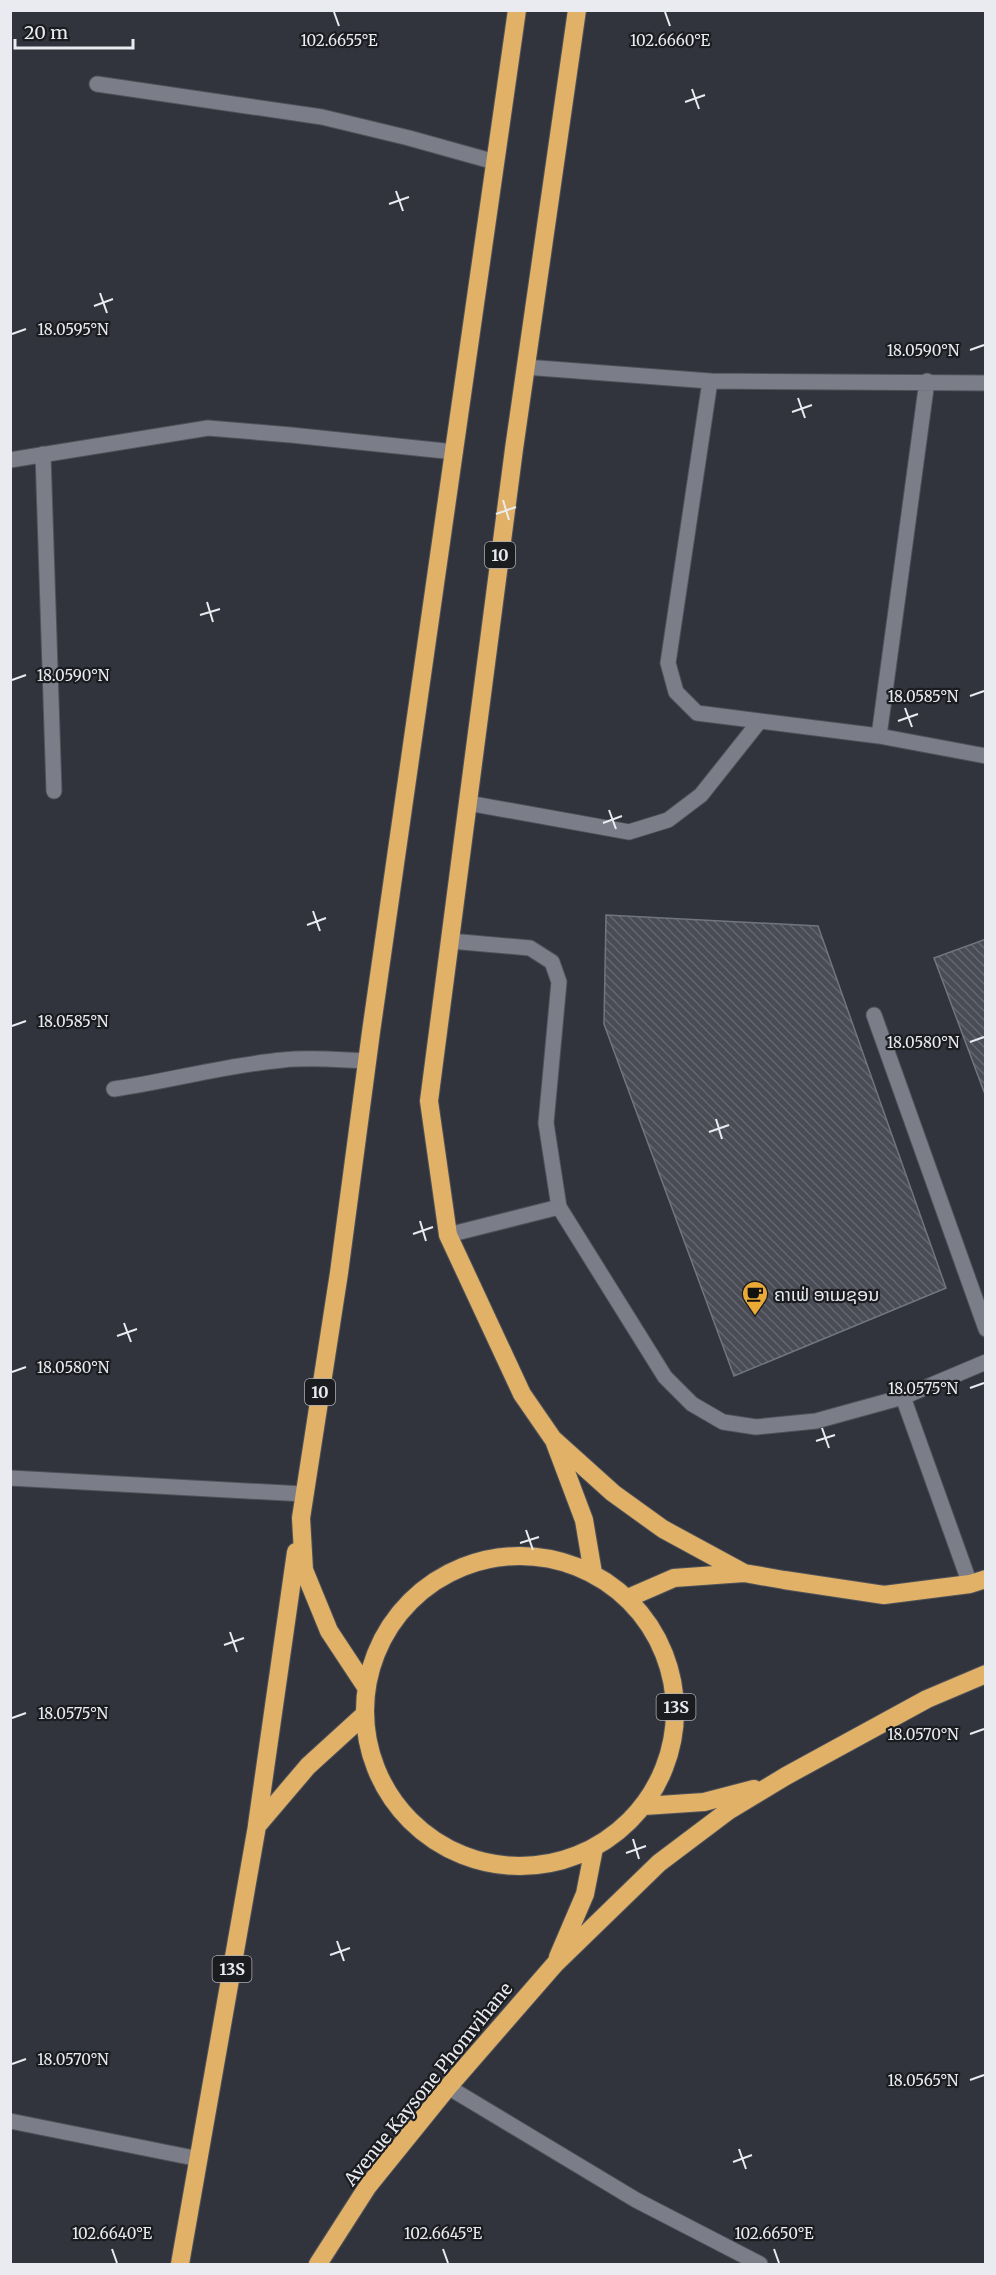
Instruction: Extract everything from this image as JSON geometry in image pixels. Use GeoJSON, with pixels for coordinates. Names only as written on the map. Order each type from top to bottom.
{"type":"FeatureCollection","features":[{"type":"Feature","properties":{"kind":"highway","name":"10"},"geometry":{"type":"LineString","coordinates":[[257,1826],[304,1494],[339,1273],[367,1061],[517,10]]}},
{"type":"Feature","properties":{"kind":"highway","name":"10"},"geometry":{"type":"LineString","coordinates":[[577,10],[525,367],[429,1101],[448,1235],[522,1394],[553,1438],[613,1493],[663,1529],[744,1573]]}},
{"type":"Feature","properties":{"kind":"highway","name":"10"},"geometry":{"type":"LineString","coordinates":[[553,1438],[584,1520],[592,1573]]}},
{"type":"Feature","properties":{"kind":"highway","name":"10"},"geometry":{"type":"LineString","coordinates":[[301,1518],[304,1570],[329,1631],[366,1687]]}},
{"type":"Feature","properties":{"kind":"highway","name":"13S"},"geometry":{"type":"LineString","coordinates":[[511,1556],[553,1559],[592,1573],[628,1598],[649,1623],[664,1651],[674,1683],[676,1704],[672,1747],[661,1778],[644,1806],[621,1829],[594,1848],[552,1863],[506,1866],[462,1856],[423,1833],[392,1801],[372,1760],[364,1715],[366,1687],[378,1647],[401,1611],[432,1583],[470,1564],[511,1556]]}},
{"type":"Feature","properties":{"kind":"highway"},"geometry":{"type":"LineString","coordinates":[[628,1598],[674,1578],[744,1573],[884,1595],[978,1582]]}},
{"type":"Feature","properties":{"kind":"highway"},"geometry":{"type":"LineString","coordinates":[[644,1806],[704,1802],[771,1785],[927,1699],[986,1674]]}},
{"type":"Feature","properties":{"kind":"highway"},"geometry":{"type":"LineString","coordinates":[[257,1826],[308,1766],[364,1715]]}},
{"type":"Feature","properties":{"kind":"highway","name":"Avenue Kaysone Phomvihane"},"geometry":{"type":"LineString","coordinates":[[318,2265],[368,2186],[448,2087],[555,1964],[659,1863],[728,1811],[771,1785]]}},
{"type":"Feature","properties":{"kind":"highway","name":"13S"},"geometry":{"type":"LineString","coordinates":[[180,2265],[257,1826]]}},
{"type":"Feature","properties":{"kind":"highway","name":"Avenue Kaysone Phomvihane"},"geometry":{"type":"LineString","coordinates":[[555,1964],[585,1894],[594,1848]]}},
{"type":"Feature","properties":{"kind":"street"},"geometry":{"type":"LineString","coordinates":[[97,84],[322,117],[410,138],[495,162]]}},
{"type":"Feature","properties":{"kind":"street"},"geometry":{"type":"LineString","coordinates":[[525,367],[710,381],[986,383]]}},
{"type":"Feature","properties":{"kind":"street"},"geometry":{"type":"LineString","coordinates":[[710,381],[668,663],[676,692],[697,713],[879,736],[986,756]]}},
{"type":"Feature","properties":{"kind":"street"},"geometry":{"type":"LineString","coordinates":[[879,736],[927,381]]}},
{"type":"Feature","properties":{"kind":"street"},"geometry":{"type":"LineString","coordinates":[[10,460],[208,429],[455,452]]}},
{"type":"Feature","properties":{"kind":"street"},"geometry":{"type":"LineString","coordinates":[[43,454],[54,791]]}},
{"type":"Feature","properties":{"kind":"street"},"geometry":{"type":"LineString","coordinates":[[468,803],[629,832],[668,820],[701,795],[759,722]]}},
{"type":"Feature","properties":{"kind":"street"},"geometry":{"type":"LineString","coordinates":[[450,941],[530,948],[552,962],[558,982],[546,1123],[559,1207],[665,1377],[692,1404],[723,1422],[756,1427],[816,1420],[903,1397],[986,1362]]}},
{"type":"Feature","properties":{"kind":"street"},"geometry":{"type":"LineString","coordinates":[[874,1015],[986,1329]]}},
{"type":"Feature","properties":{"kind":"street"},"geometry":{"type":"LineString","coordinates":[[114,1089],[162,1082],[225,1068],[285,1060],[367,1061]]}},
{"type":"Feature","properties":{"kind":"street"},"geometry":{"type":"LineString","coordinates":[[448,1235],[559,1207]]}},
{"type":"Feature","properties":{"kind":"street"},"geometry":{"type":"LineString","coordinates":[[903,1397],[978,1582]]}},
{"type":"Feature","properties":{"kind":"street"},"geometry":{"type":"LineString","coordinates":[[10,1478],[304,1494]]}},
{"type":"Feature","properties":{"kind":"street"},"geometry":{"type":"LineString","coordinates":[[448,2087],[636,2200],[760,2265]]}},
{"type":"Feature","properties":{"kind":"street"},"geometry":{"type":"LineString","coordinates":[[10,2121],[199,2159]]}},
{"type":"Feature","properties":{"kind":"building"},"geometry":{"type":"Polygon","coordinates":[[[606,915],[818,926],[946,1288],[734,1376],[604,1024],[606,915]]]}},
{"type":"Feature","properties":{"kind":"building"},"geometry":{"type":"Polygon","coordinates":[[[986,939],[986,1097],[934,958],[986,939]]]}},
{"type":"Feature","properties":{"kind":"place","name":"ຄາເຟ່ ອາເມຊອນ"},"geometry":{"type":"Point","coordinates":[755,1317]}}]}
